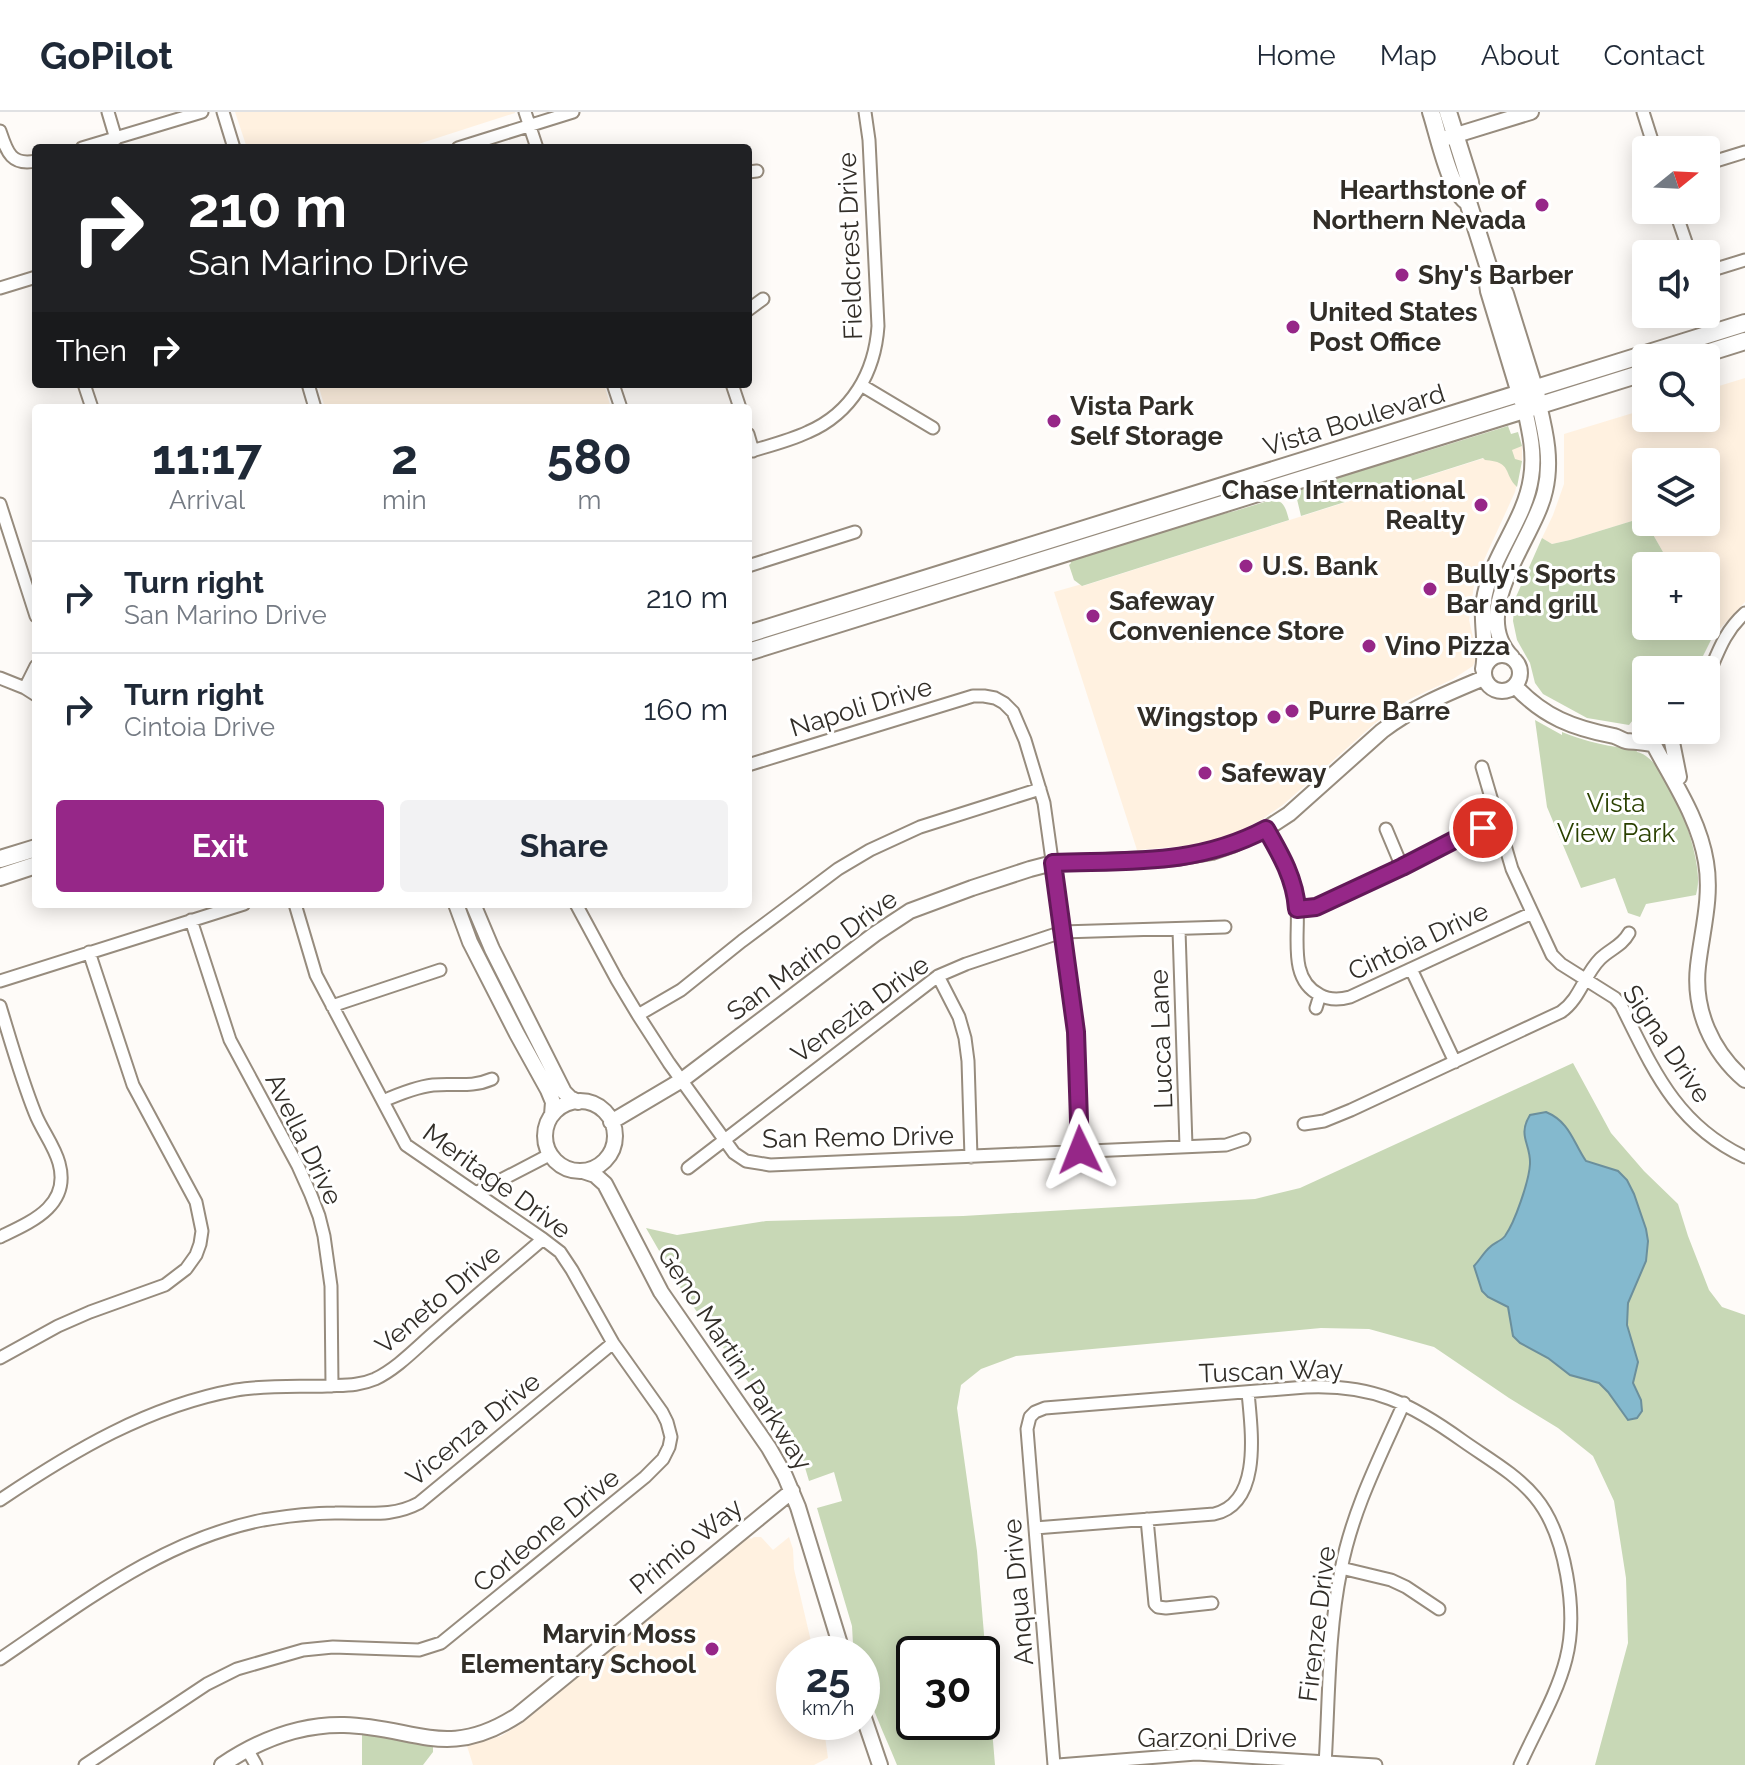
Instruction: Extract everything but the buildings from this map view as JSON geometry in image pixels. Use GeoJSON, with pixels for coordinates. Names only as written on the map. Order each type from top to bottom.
{"type":"FeatureCollection","features":[{"type":"Feature","properties":{"kind":"main road"},"geometry":{"type":"LineString","coordinates":[[1431,112],[1470,182],[1468,202],[1491,275],[1505,294],[1530,399]]}},
{"type":"Feature","properties":{"kind":"main road"},"geometry":{"type":"LineString","coordinates":[[1448,112],[1448,138]]}},
{"type":"Feature","properties":{"kind":"main road","name":"Vista Boulevard"},"geometry":{"type":"LineString","coordinates":[[752,651],[1530,399],[1745,323]]}},
{"type":"Feature","properties":{"kind":"main road"},"geometry":{"type":"LineString","coordinates":[[1720,349],[1745,341]]}},
{"type":"Feature","properties":{"kind":"main road","name":"Vista Boulevard"},"geometry":{"type":"LineString","coordinates":[[752,633],[1530,399],[1632,375]]}},
{"type":"Feature","properties":{"kind":"main road"},"geometry":{"type":"LineString","coordinates":[[0,859],[32,849]]}},
{"type":"Feature","properties":{"kind":"main road"},"geometry":{"type":"LineString","coordinates":[[0,877],[32,866]]}},
{"type":"Feature","properties":{"kind":"street"},"geometry":{"type":"LineString","coordinates":[[108,112],[116,139]]}},
{"type":"Feature","properties":{"kind":"street"},"geometry":{"type":"LineString","coordinates":[[97,144],[202,112]]}},
{"type":"Feature","properties":{"kind":"street"},"geometry":{"type":"LineString","coordinates":[[223,112],[233,144]]}},
{"type":"Feature","properties":{"kind":"street"},"geometry":{"type":"LineString","coordinates":[[525,112],[536,144]]}},
{"type":"Feature","properties":{"kind":"street"},"geometry":{"type":"LineString","coordinates":[[471,144],[573,112]]}},
{"type":"Feature","properties":{"kind":"street","name":"Fieldcrest Drive"},"geometry":{"type":"LineString","coordinates":[[752,452],[821,426],[848,404],[874,356],[878,326],[865,112]]}},
{"type":"Feature","properties":{"kind":"street"},"geometry":{"type":"LineString","coordinates":[[1448,138],[1531,112]]}},
{"type":"Feature","properties":{"kind":"street"},"geometry":{"type":"LineString","coordinates":[[1643,112],[1651,136]]}},
{"type":"Feature","properties":{"kind":"street"},"geometry":{"type":"LineString","coordinates":[[0,131],[11,156],[24,163],[32,162]]}},
{"type":"Feature","properties":{"kind":"street"},"geometry":{"type":"LineString","coordinates":[[1720,160],[1745,152]]}},
{"type":"Feature","properties":{"kind":"street"},"geometry":{"type":"LineString","coordinates":[[1720,268],[1745,260]]}},
{"type":"Feature","properties":{"kind":"street"},"geometry":{"type":"LineString","coordinates":[[0,288],[32,278]]}},
{"type":"Feature","properties":{"kind":"street"},"geometry":{"type":"LineString","coordinates":[[752,307],[763,299]]}},
{"type":"Feature","properties":{"kind":"street"},"geometry":{"type":"LineString","coordinates":[[861,385],[933,428]]}},
{"type":"Feature","properties":{"kind":"street"},"geometry":{"type":"LineString","coordinates":[[1530,399],[1548,449],[1548,467],[1544,495],[1497,608],[1499,636],[1519,663],[1520,679],[1507,690],[1495,689],[1489,686],[1484,673],[1484,595],[1531,481],[1530,399]]}},
{"type":"Feature","properties":{"kind":"street"},"geometry":{"type":"LineString","coordinates":[[0,504],[32,604]]}},
{"type":"Feature","properties":{"kind":"street"},"geometry":{"type":"LineString","coordinates":[[752,565],[855,532]]}},
{"type":"Feature","properties":{"kind":"street"},"geometry":{"type":"LineString","coordinates":[[1716,656],[1722,640],[1745,613]]}},
{"type":"Feature","properties":{"kind":"street"},"geometry":{"type":"LineString","coordinates":[[1484,673],[1487,663],[1494,658],[1512,657]]}},
{"type":"Feature","properties":{"kind":"street","name":"San Marino Drive"},"geometry":{"type":"LineString","coordinates":[[611,1122],[682,1080],[910,911],[1053,863],[1189,857],[1232,845],[1289,814],[1397,720],[1484,673]]}},
{"type":"Feature","properties":{"kind":"street"},"geometry":{"type":"LineString","coordinates":[[0,678],[31,691]]}},
{"type":"Feature","properties":{"kind":"street"},"geometry":{"type":"LineString","coordinates":[[1515,686],[1538,708],[1560,721],[1632,742]]}},
{"type":"Feature","properties":{"kind":"street","name":"Napoli Drive"},"geometry":{"type":"LineString","coordinates":[[752,764],[965,698],[988,697],[1004,703],[1018,720],[1040,789]]}},
{"type":"Feature","properties":{"kind":"street"},"geometry":{"type":"LineString","coordinates":[[1617,737],[1632,732]]}},
{"type":"Feature","properties":{"kind":"street"},"geometry":{"type":"LineString","coordinates":[[1652,744],[1683,797],[1703,843],[1707,902],[1698,975],[1701,1009],[1718,1050],[1745,1080]]}},
{"type":"Feature","properties":{"kind":"street"},"geometry":{"type":"LineString","coordinates":[[1672,744],[1683,797]]}},
{"type":"Feature","properties":{"kind":"street","name":"Signa Drive"},"geometry":{"type":"LineString","coordinates":[[1482,767],[1512,869],[1555,958],[1618,1001],[1658,1078],[1684,1113],[1711,1137],[1745,1157]]}},
{"type":"Feature","properties":{"kind":"street"},"geometry":{"type":"LineString","coordinates":[[638,1015],[681,990],[838,869],[870,850],[920,827],[1040,789],[1076,1032],[1080,1150]]}},
{"type":"Feature","properties":{"kind":"street"},"geometry":{"type":"LineString","coordinates":[[1297,909],[1316,907],[1464,835],[1498,823]]}},
{"type":"Feature","properties":{"kind":"street","name":"Cintoia Drive"},"geometry":{"type":"LineString","coordinates":[[1266,829],[1286,866],[1295,896],[1300,972],[1306,984],[1320,995],[1333,999],[1350,997],[1532,913]]}},
{"type":"Feature","properties":{"kind":"street"},"geometry":{"type":"LineString","coordinates":[[1386,829],[1402,867]]}},
{"type":"Feature","properties":{"kind":"street"},"geometry":{"type":"LineString","coordinates":[[0,981],[231,908]]}},
{"type":"Feature","properties":{"kind":"street","name":"Meritage Drive"},"geometry":{"type":"LineString","coordinates":[[296,908],[316,975],[406,1145],[560,1252],[613,1343],[662,1412],[670,1429],[670,1440]]}},
{"type":"Feature","properties":{"kind":"street"},"geometry":{"type":"LineString","coordinates":[[457,908],[470,942],[553,1102],[546,1138],[551,1154],[563,1166],[597,1176],[605,1184]]}},
{"type":"Feature","properties":{"kind":"street"},"geometry":{"type":"LineString","coordinates":[[475,908],[564,1092],[578,1102],[594,1105],[611,1122],[615,1139],[606,1160],[605,1184]]}},
{"type":"Feature","properties":{"kind":"street","name":"San Remo Drive"},"geometry":{"type":"LineString","coordinates":[[578,908],[638,1015],[734,1153],[746,1161],[770,1165],[971,1157],[1226,1145],[1244,1139]]}},
{"type":"Feature","properties":{"kind":"street","name":"Avella Drive"},"geometry":{"type":"LineString","coordinates":[[191,920],[230,1040],[298,1166],[319,1216],[331,1286],[332,1386]]}},
{"type":"Feature","properties":{"kind":"street","name":"Venezia Drive"},"geometry":{"type":"LineString","coordinates":[[688,1168],[938,976],[1062,932],[1225,927]]}},
{"type":"Feature","properties":{"kind":"street","name":"Lucca Lane"},"geometry":{"type":"LineString","coordinates":[[1179,930],[1186,1146]]}},
{"type":"Feature","properties":{"kind":"street"},"geometry":{"type":"LineString","coordinates":[[1304,1124],[1324,1121],[1351,1110],[1561,1012],[1573,1002],[1601,959],[1624,942],[1629,933]]}},
{"type":"Feature","properties":{"kind":"street"},"geometry":{"type":"LineString","coordinates":[[0,1358],[79,1317],[165,1285],[186,1269],[200,1244],[202,1231],[196,1202],[133,1085],[89,952]]}},
{"type":"Feature","properties":{"kind":"street"},"geometry":{"type":"LineString","coordinates":[[1411,969],[1455,1062]]}},
{"type":"Feature","properties":{"kind":"street"},"geometry":{"type":"LineString","coordinates":[[332,1006],[440,970]]}},
{"type":"Feature","properties":{"kind":"street"},"geometry":{"type":"LineString","coordinates":[[938,976],[959,1017],[965,1038],[971,1157]]}},
{"type":"Feature","properties":{"kind":"street","name":"Cintoia Drive"},"geometry":{"type":"LineString","coordinates":[[1316,1008],[1320,995]]}},
{"type":"Feature","properties":{"kind":"street"},"geometry":{"type":"LineString","coordinates":[[0,1006],[34,1110],[55,1153],[60,1173],[57,1195],[46,1212],[0,1237]]}},
{"type":"Feature","properties":{"kind":"street"},"geometry":{"type":"LineString","coordinates":[[383,1101],[433,1085],[477,1085],[492,1079]]}},
{"type":"Feature","properties":{"kind":"street"},"geometry":{"type":"LineString","coordinates":[[552,1115],[567,1104],[578,1102]]}},
{"type":"Feature","properties":{"kind":"street"},"geometry":{"type":"LineString","coordinates":[[476,1193],[551,1154]]}},
{"type":"Feature","properties":{"kind":"street"},"geometry":{"type":"LineString","coordinates":[[583,1171],[595,1168],[606,1160]]}},
{"type":"Feature","properties":{"kind":"street","name":"Geno Martini Parkway"},"geometry":{"type":"LineString","coordinates":[[605,1184],[661,1292],[769,1448],[792,1491],[837,1636]]}},
{"type":"Feature","properties":{"kind":"street","name":"Veneto Drive"},"geometry":{"type":"LineString","coordinates":[[0,1500],[72,1453],[141,1418],[234,1391],[366,1382],[387,1372],[543,1239]]}},
{"type":"Feature","properties":{"kind":"street","name":"Vicenza Drive"},"geometry":{"type":"LineString","coordinates":[[0,1659],[128,1573],[206,1536],[291,1516],[349,1512],[386,1514],[419,1503],[613,1343]]}},
{"type":"Feature","properties":{"kind":"street","name":"Tuscan Way"},"geometry":{"type":"LineString","coordinates":[[1026,1414],[1045,1408],[1334,1386],[1404,1403],[1431,1418],[1523,1484],[1545,1511],[1560,1543],[1570,1613],[1568,1649],[1561,1675],[1520,1765]]}},
{"type":"Feature","properties":{"kind":"street"},"geometry":{"type":"LineString","coordinates":[[1035,1528],[1214,1514],[1234,1509],[1251,1459],[1248,1392]]}},
{"type":"Feature","properties":{"kind":"street","name":"Firenze Drive"},"geometry":{"type":"LineString","coordinates":[[1325,1763],[1333,1628],[1341,1568],[1357,1511],[1404,1403]]}},
{"type":"Feature","properties":{"kind":"street","name":"Anqua Drive"},"geometry":{"type":"LineString","coordinates":[[1026,1414],[1056,1765]]}},
{"type":"Feature","properties":{"kind":"street","name":"Corleone Drive"},"geometry":{"type":"LineString","coordinates":[[85,1765],[207,1684],[237,1669],[303,1650],[333,1647],[419,1650],[441,1643],[645,1477],[663,1459],[670,1440]]}},
{"type":"Feature","properties":{"kind":"street","name":"Primio Way"},"geometry":{"type":"LineString","coordinates":[[222,1765],[267,1739],[323,1725],[363,1727],[441,1740],[467,1737],[502,1725],[792,1491]]}},
{"type":"Feature","properties":{"kind":"street"},"geometry":{"type":"LineString","coordinates":[[1147,1519],[1153,1597],[1157,1610],[1212,1603]]}},
{"type":"Feature","properties":{"kind":"street"},"geometry":{"type":"LineString","coordinates":[[1341,1568],[1391,1580],[1439,1609]]}},
{"type":"Feature","properties":{"kind":"street"},"geometry":{"type":"LineString","coordinates":[[872,1740],[880,1765]]}},
{"type":"Feature","properties":{"kind":"street"},"geometry":{"type":"LineString","coordinates":[[247,1749],[256,1765]]}},
{"type":"Feature","properties":{"kind":"street","name":"Garzoni Drive"},"geometry":{"type":"LineString","coordinates":[[1056,1765],[1167,1761],[1214,1755],[1376,1765]]}},
{"type":"Feature","properties":{"kind":"shaded area"},"geometry":{"type":"Polygon","coordinates":[[[235,112],[515,112],[418,144],[246,144],[235,112]]]}},
{"type":"Feature","properties":{"kind":"shaded area"},"geometry":{"type":"Polygon","coordinates":[[[1745,378],[1745,602],[1720,629],[1720,552],[1663,552],[1654,536],[1720,536],[1720,448],[1632,448],[1632,521],[1552,544],[1542,538],[1564,484],[1564,434],[1632,413],[1632,432],[1720,432],[1720,386],[1745,378]]]}},
{"type":"Feature","properties":{"kind":"shaded area"},"geometry":{"type":"Polygon","coordinates":[[[319,388],[605,388],[610,404],[324,404],[319,388]]]}},
{"type":"Feature","properties":{"kind":"shaded area"},"geometry":{"type":"Polygon","coordinates":[[[1522,446],[1515,492],[1474,585],[1469,620],[1476,659],[1473,666],[1391,711],[1284,804],[1261,820],[1232,835],[1196,845],[1137,850],[1054,592],[1083,586],[1522,446]]]}},
{"type":"Feature","properties":{"kind":"shaded area","name":"Marvin Moss Elementary School"},"geometry":{"type":"Polygon","coordinates":[[[748,1536],[751,1539],[761,1537],[773,1550],[789,1537],[810,1636],[776,1636],[776,1740],[826,1740],[828,1758],[814,1765],[473,1765],[467,1746],[501,1736],[521,1724],[748,1536]]]}},
{"type":"Feature","properties":{"kind":"green space"},"geometry":{"type":"Polygon","coordinates":[[[1508,426],[1511,434],[1518,432],[1522,446],[1512,450],[1515,459],[1522,461],[1517,487],[1504,466],[1483,458],[1301,516],[1296,495],[1301,486],[1508,426]]]}},
{"type":"Feature","properties":{"kind":"green space"},"geometry":{"type":"Polygon","coordinates":[[[1271,500],[1282,503],[1289,520],[1082,586],[1074,580],[1069,559],[1164,528],[1271,500]]]}},
{"type":"Feature","properties":{"kind":"green space"},"geometry":{"type":"Polygon","coordinates":[[[1632,521],[1632,536],[1654,536],[1663,552],[1632,552],[1632,640],[1711,640],[1703,656],[1632,656],[1632,721],[1629,725],[1587,718],[1543,694],[1535,683],[1530,663],[1517,640],[1513,621],[1515,599],[1542,538],[1552,544],[1632,521]]]}},
{"type":"Feature","properties":{"kind":"green space","name":"Vista View Park"},"geometry":{"type":"Polygon","coordinates":[[[1535,720],[1562,735],[1562,732],[1598,744],[1636,749],[1649,758],[1670,788],[1688,829],[1697,868],[1696,895],[1646,904],[1640,917],[1628,913],[1615,878],[1581,888],[1547,807],[1535,720]]]}},
{"type":"Feature","properties":{"kind":"green space"},"geometry":{"type":"Polygon","coordinates":[[[1573,1063],[1611,1133],[1678,1204],[1709,1290],[1722,1307],[1745,1315],[1745,1765],[1595,1765],[1628,1643],[1626,1578],[1614,1501],[1593,1456],[1558,1428],[1434,1347],[1369,1329],[1321,1328],[1016,1356],[981,1369],[961,1385],[957,1408],[977,1551],[984,1636],[896,1636],[896,1740],[993,1740],[995,1765],[897,1765],[880,1724],[880,1636],[853,1636],[817,1508],[842,1501],[834,1472],[809,1481],[801,1454],[684,1294],[646,1228],[677,1235],[766,1221],[963,1216],[1255,1199],[1300,1188],[1573,1063]]]}},
{"type":"Feature","properties":{"kind":"green space"},"geometry":{"type":"Polygon","coordinates":[[[362,1733],[433,1745],[433,1752],[423,1765],[362,1765],[362,1733]]]}},
{"type":"Feature","properties":{"kind":"water"},"geometry":{"type":"Polygon","coordinates":[[[1546,1112],[1566,1127],[1586,1161],[1618,1171],[1627,1180],[1646,1229],[1646,1261],[1628,1303],[1627,1325],[1638,1362],[1633,1383],[1641,1400],[1642,1411],[1637,1418],[1628,1420],[1599,1383],[1570,1375],[1548,1358],[1520,1343],[1513,1336],[1508,1307],[1482,1291],[1474,1266],[1488,1249],[1505,1236],[1513,1221],[1529,1171],[1526,1122],[1530,1115],[1546,1112]]]}},
{"type":"Feature","properties":{"kind":"place","name":"Hearthstone of Northern Nevada"},"geometry":{"type":"Point","coordinates":[1542,205]}},
{"type":"Feature","properties":{"kind":"place","name":"Shy's Barber"},"geometry":{"type":"Point","coordinates":[1402,275]}},
{"type":"Feature","properties":{"kind":"place","name":"United States Post Office"},"geometry":{"type":"Point","coordinates":[1293,327]}},
{"type":"Feature","properties":{"kind":"place","name":"Vista Park Self Storage"},"geometry":{"type":"Point","coordinates":[1054,421]}},
{"type":"Feature","properties":{"kind":"place","name":"Chase International Realty"},"geometry":{"type":"Point","coordinates":[1481,505]}},
{"type":"Feature","properties":{"kind":"place","name":"U.S. Bank"},"geometry":{"type":"Point","coordinates":[1246,566]}},
{"type":"Feature","properties":{"kind":"place","name":"Bully's Sports Bar and grill"},"geometry":{"type":"Point","coordinates":[1430,589]}},
{"type":"Feature","properties":{"kind":"place","name":"Safeway Convenience Store"},"geometry":{"type":"Point","coordinates":[1093,616]}},
{"type":"Feature","properties":{"kind":"place","name":"Vino Pizza"},"geometry":{"type":"Point","coordinates":[1369,646]}},
{"type":"Feature","properties":{"kind":"place","name":"Purre Barre"},"geometry":{"type":"Point","coordinates":[1292,711]}},
{"type":"Feature","properties":{"kind":"place","name":"Wingstop"},"geometry":{"type":"Point","coordinates":[1274,717]}},
{"type":"Feature","properties":{"kind":"place","name":"Safeway"},"geometry":{"type":"Point","coordinates":[1205,773]}},
{"type":"Feature","properties":{"kind":"place","name":"Marvin Moss Elementary School"},"geometry":{"type":"Point","coordinates":[712,1649]}},
{"type":"Feature","properties":{"kind":"route"},"geometry":{"type":"LineString","coordinates":[[1080,1150],[1076,1032],[1053,863],[1189,857],[1232,845],[1266,829],[1286,866],[1297,909],[1305,910],[1483,828]]}}]}
